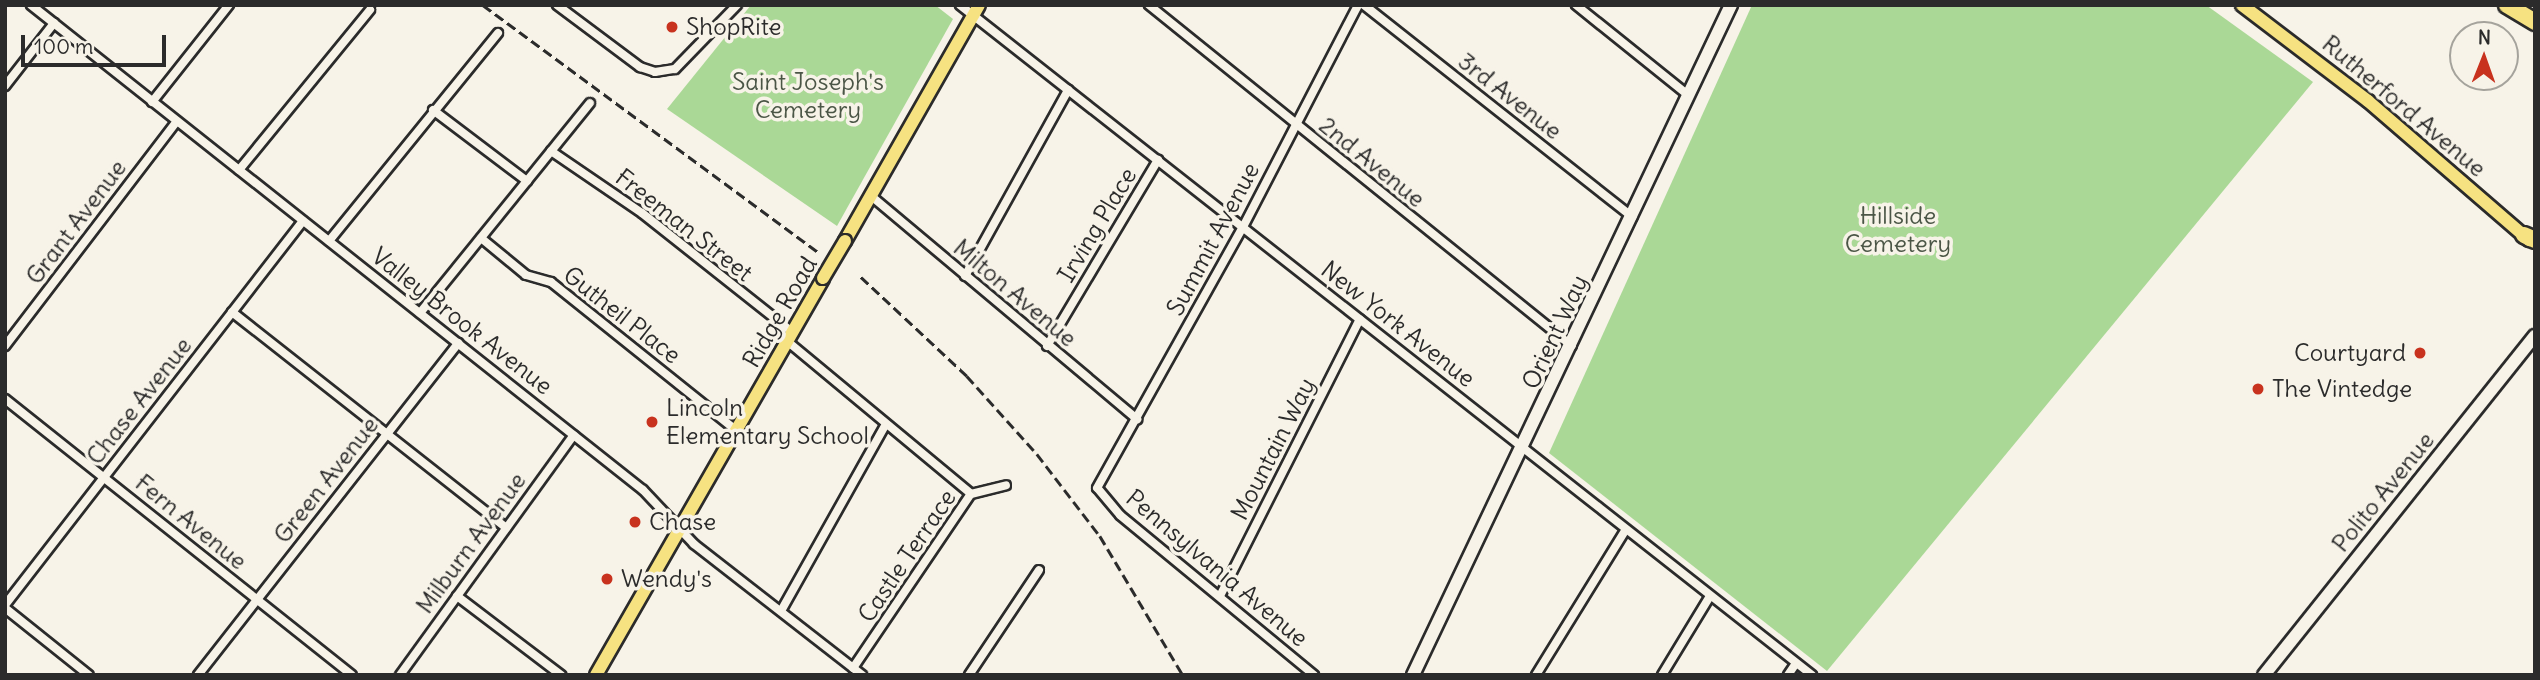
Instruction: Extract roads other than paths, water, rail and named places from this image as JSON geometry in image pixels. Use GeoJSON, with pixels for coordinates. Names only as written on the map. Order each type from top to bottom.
{"type":"FeatureCollection","features":[{"type":"Feature","properties":{"kind":"highway"},"geometry":{"type":"LineString","coordinates":[[2507,5],[2535,22]]}},
{"type":"Feature","properties":{"kind":"main road","name":"Rutherford Avenue"},"geometry":{"type":"LineString","coordinates":[[2242,5],[2361,95],[2531,240]]}},
{"type":"Feature","properties":{"kind":"main road","name":"Ridge Road"},"geometry":{"type":"LineString","coordinates":[[596,675],[976,10]]}},
{"type":"Feature","properties":{"kind":"street","name":"Valley Brook Avenue"},"geometry":{"type":"LineString","coordinates":[[31,5],[643,490],[678,530],[862,675]]}},
{"type":"Feature","properties":{"kind":"street"},"geometry":{"type":"LineString","coordinates":[[152,102],[229,5]]}},
{"type":"Feature","properties":{"kind":"street"},"geometry":{"type":"LineString","coordinates":[[557,5],[640,67],[654,72],[675,69],[737,5]]}},
{"type":"Feature","properties":{"kind":"street","name":"New York Avenue"},"geometry":{"type":"LineString","coordinates":[[960,5],[976,10],[1068,90],[1524,448],[1625,531],[1812,675]]}},
{"type":"Feature","properties":{"kind":"street","name":"2nd Avenue"},"geometry":{"type":"LineString","coordinates":[[1149,5],[1572,346]]}},
{"type":"Feature","properties":{"kind":"street","name":"Summit Avenue"},"geometry":{"type":"LineString","coordinates":[[1097,488],[1243,227],[1358,5]]}},
{"type":"Feature","properties":{"kind":"street","name":"3rd Avenue"},"geometry":{"type":"LineString","coordinates":[[1364,5],[1632,217]]}},
{"type":"Feature","properties":{"kind":"street"},"geometry":{"type":"LineString","coordinates":[[1576,5],[1688,95]]}},
{"type":"Feature","properties":{"kind":"street","name":"Orient Way"},"geometry":{"type":"LineString","coordinates":[[1413,675],[1524,448],[1731,5]]}},
{"type":"Feature","properties":{"kind":"street"},"geometry":{"type":"LineString","coordinates":[[239,170],[370,10]]}},
{"type":"Feature","properties":{"kind":"street"},"geometry":{"type":"LineString","coordinates":[[5,86],[54,23]]}},
{"type":"Feature","properties":{"kind":"street"},"geometry":{"type":"LineString","coordinates":[[329,241],[498,33]]}},
{"type":"Feature","properties":{"kind":"street"},"geometry":{"type":"LineString","coordinates":[[965,276],[1068,90]]}},
{"type":"Feature","properties":{"kind":"street"},"geometry":{"type":"LineString","coordinates":[[420,313],[590,103]]}},
{"type":"Feature","properties":{"kind":"street"},"geometry":{"type":"LineString","coordinates":[[433,110],[527,181]]}},
{"type":"Feature","properties":{"kind":"street","name":"Grant Avenue"},"geometry":{"type":"LineString","coordinates":[[5,346],[177,121]]}},
{"type":"Feature","properties":{"kind":"street","name":"Freeman Street"},"geometry":{"type":"LineString","coordinates":[[551,151],[642,213],[971,494]]}},
{"type":"Feature","properties":{"kind":"street","name":"Irving Place"},"geometry":{"type":"LineString","coordinates":[[1047,346],[1158,160]]}},
{"type":"Feature","properties":{"kind":"street","name":"Milton Avenue"},"geometry":{"type":"LineString","coordinates":[[870,195],[1137,419]]}},
{"type":"Feature","properties":{"kind":"street","name":"Chase Avenue"},"geometry":{"type":"LineString","coordinates":[[5,606],[303,221]]}},
{"type":"Feature","properties":{"kind":"street","name":"Gutheil Place"},"geometry":{"type":"LineString","coordinates":[[481,238],[526,275],[551,282],[736,430]]}},
{"type":"Feature","properties":{"kind":"street"},"geometry":{"type":"LineString","coordinates":[[232,313],[506,528]]}},
{"type":"Feature","properties":{"kind":"street","name":"Mountain Way"},"geometry":{"type":"LineString","coordinates":[[1220,596],[1360,319]]}},
{"type":"Feature","properties":{"kind":"street","name":"Polito Avenue"},"geometry":{"type":"LineString","coordinates":[[2264,675],[2535,337]]}},
{"type":"Feature","properties":{"kind":"street","name":"Green Avenue"},"geometry":{"type":"LineString","coordinates":[[198,675],[458,343]]}},
{"type":"Feature","properties":{"kind":"street","name":"Fern Avenue"},"geometry":{"type":"LineString","coordinates":[[5,398],[352,675]]}},
{"type":"Feature","properties":{"kind":"street"},"geometry":{"type":"LineString","coordinates":[[780,611],[886,424]]}},
{"type":"Feature","properties":{"kind":"street","name":"Milburn Avenue"},"geometry":{"type":"LineString","coordinates":[[400,675],[574,435]]}},
{"type":"Feature","properties":{"kind":"street","name":"Castle Terrace"},"geometry":{"type":"LineString","coordinates":[[853,668],[971,494],[1006,485]]}},
{"type":"Feature","properties":{"kind":"street","name":"Pennsylvania Avenue"},"geometry":{"type":"LineString","coordinates":[[1097,488],[1120,515],[1314,675]]}},
{"type":"Feature","properties":{"kind":"street"},"geometry":{"type":"LineString","coordinates":[[1536,675],[1625,531]]}},
{"type":"Feature","properties":{"kind":"street"},"geometry":{"type":"LineString","coordinates":[[969,675],[1039,570]]}},
{"type":"Feature","properties":{"kind":"street"},"geometry":{"type":"LineString","coordinates":[[457,596],[561,675]]}},
{"type":"Feature","properties":{"kind":"street"},"geometry":{"type":"LineString","coordinates":[[1662,675],[1710,596]]}},
{"type":"Feature","properties":{"kind":"street"},"geometry":{"type":"LineString","coordinates":[[5,606],[89,675]]}},
{"type":"Feature","properties":{"kind":"street"},"geometry":{"type":"LineString","coordinates":[[1788,675],[1796,663]]}},
{"type":"Feature","properties":{"kind":"railway"},"geometry":{"type":"LineString","coordinates":[[483,5],[819,253]]}},
{"type":"Feature","properties":{"kind":"railway"},"geometry":{"type":"LineString","coordinates":[[861,277],[967,376],[1037,454],[1100,536],[1183,675]]}},
{"type":"Feature","properties":{"kind":"place","name":"ShopRite"},"geometry":{"type":"Point","coordinates":[672,27]}},
{"type":"Feature","properties":{"kind":"place","name":"Courtyard"},"geometry":{"type":"Point","coordinates":[2420,353]}},
{"type":"Feature","properties":{"kind":"place","name":"The Vintedge"},"geometry":{"type":"Point","coordinates":[2258,389]}},
{"type":"Feature","properties":{"kind":"place","name":"Lincoln Elementary School"},"geometry":{"type":"Point","coordinates":[652,422]}},
{"type":"Feature","properties":{"kind":"place","name":"Chase"},"geometry":{"type":"Point","coordinates":[635,522]}},
{"type":"Feature","properties":{"kind":"place","name":"Wendy's"},"geometry":{"type":"Point","coordinates":[607,579]}},
{"type":"Feature","properties":{"kind":"park label","name":"Saint Joseph's Cemetery"},"geometry":{"type":"Point","coordinates":[808,96]}},
{"type":"Feature","properties":{"kind":"park label","name":"Hillside Cemetery"},"geometry":{"type":"Point","coordinates":[1898,230]}}]}
